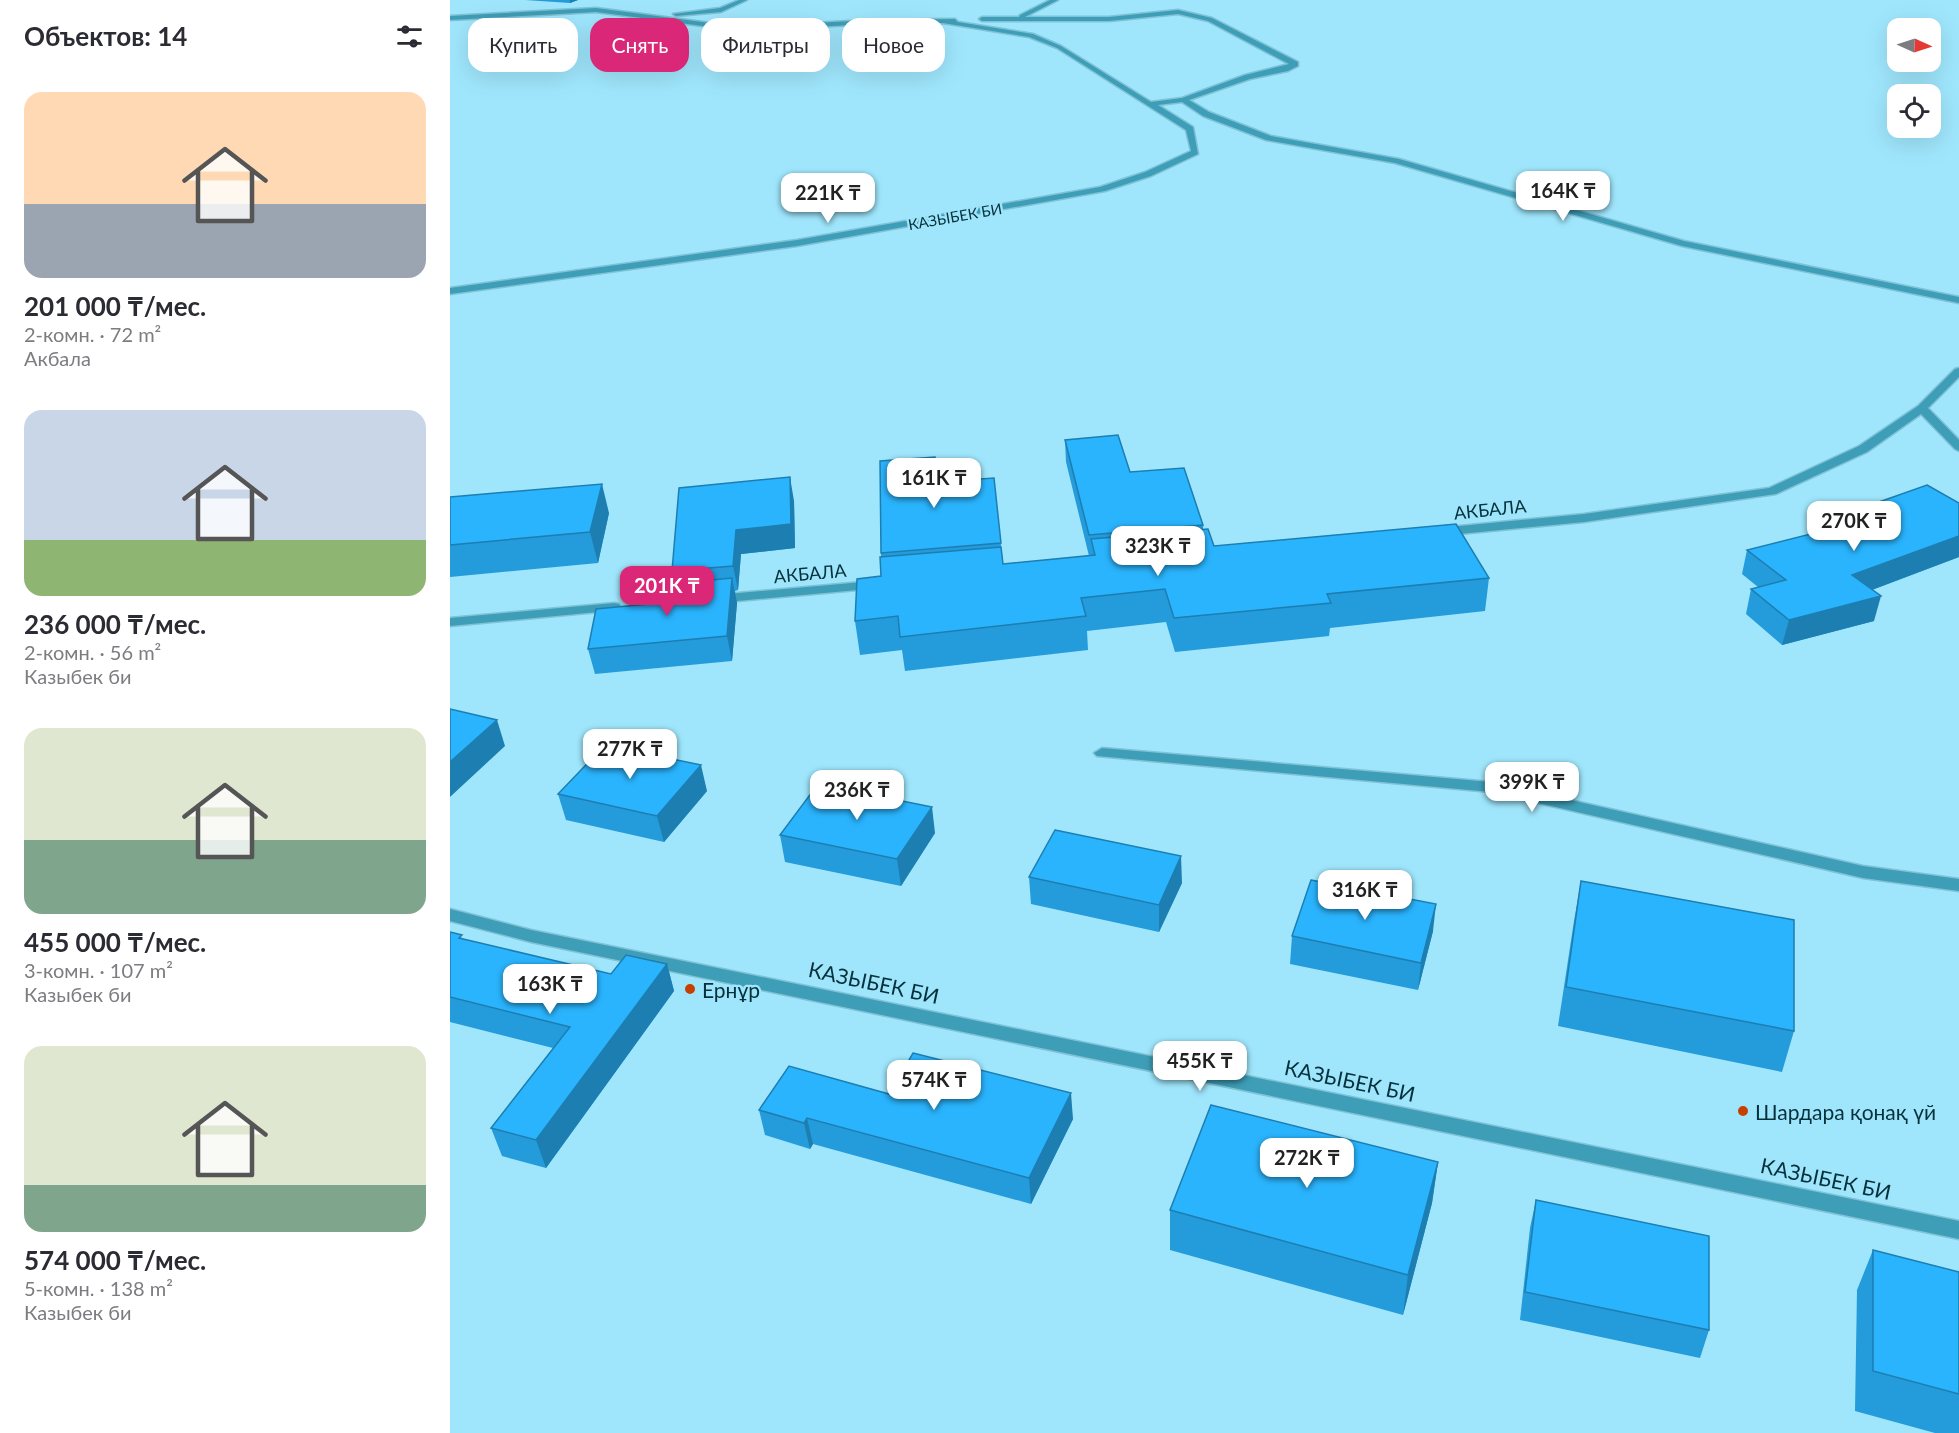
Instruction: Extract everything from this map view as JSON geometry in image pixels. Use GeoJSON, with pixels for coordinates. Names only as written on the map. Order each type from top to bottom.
{"type":"FeatureCollection","features":[{"type":"Feature","properties":{"kind":"street"},"geometry":{"type":"LineString","coordinates":[[640,15],[708,12],[721,10],[744,0]]}},
{"type":"Feature","properties":{"kind":"street"},"geometry":{"type":"LineString","coordinates":[[1019,17],[1055,0]]}},
{"type":"Feature","properties":{"kind":"street"},"geometry":{"type":"LineString","coordinates":[[596,10],[607,5]]}},
{"type":"Feature","properties":{"kind":"street"},"geometry":{"type":"LineString","coordinates":[[450,18],[596,10],[718,26],[758,28],[870,22],[946,22],[1019,17],[1067,20],[1109,19],[1154,13],[1192,14],[1210,19],[1295,64],[1285,69],[1248,77],[1183,100],[1150,104],[1059,47],[1031,34],[946,22]]}},
{"type":"Feature","properties":{"kind":"street"},"geometry":{"type":"LineString","coordinates":[[1183,100],[1206,114],[1269,138],[1396,161],[1682,243],[1959,300]]}},
{"type":"Feature","properties":{"kind":"street","name":"КАЗЫБЕК БИ"},"geometry":{"type":"LineString","coordinates":[[450,291],[797,243],[1102,189],[1148,174],[1195,152],[1190,129],[1150,104]]}},
{"type":"Feature","properties":{"kind":"street","name":"АКБАЛА"},"geometry":{"type":"LineString","coordinates":[[1430,533],[1584,518],[1772,491],[1863,449],[1922,408],[1959,371]]}},
{"type":"Feature","properties":{"kind":"street"},"geometry":{"type":"LineString","coordinates":[[1922,408],[1959,447]]}},
{"type":"Feature","properties":{"kind":"street","name":"АКБАЛА"},"geometry":{"type":"LineString","coordinates":[[700,600],[890,584]]}},
{"type":"Feature","properties":{"kind":"street"},"geometry":{"type":"LineString","coordinates":[[450,622],[629,606]]}},
{"type":"Feature","properties":{"kind":"street"},"geometry":{"type":"LineString","coordinates":[[1102,753],[1491,787],[1863,872],[1959,885]]}},
{"type":"Feature","properties":{"kind":"street","name":"КАЗЫБЕК БИ"},"geometry":{"type":"LineString","coordinates":[[450,915],[531,936],[1959,1230]]}},
{"type":"Feature","properties":{"kind":"building"},"geometry":{"type":"Polygon","coordinates":[[[1118,435],[1130,472],[1184,468],[1203,525],[1089,535],[1065,440],[1118,435]]]}},
{"type":"Feature","properties":{"kind":"building"},"geometry":{"type":"Polygon","coordinates":[[[935,457],[937,482],[994,478],[1001,543],[881,553],[880,461],[935,457]]]}},
{"type":"Feature","properties":{"kind":"building"},"geometry":{"type":"Polygon","coordinates":[[[790,477],[791,524],[736,530],[733,566],[672,571],[679,488],[790,477]]]}},
{"type":"Feature","properties":{"kind":"building"},"geometry":{"type":"Polygon","coordinates":[[[602,484],[590,532],[450,545],[450,497],[602,484]]]}},
{"type":"Feature","properties":{"kind":"building"},"geometry":{"type":"Polygon","coordinates":[[[1927,485],[1959,503],[1959,536],[1852,575],[1881,596],[1789,620],[1751,589],[1786,580],[1747,550],[1878,517],[1862,508],[1927,485]]]}},
{"type":"Feature","properties":{"kind":"building"},"geometry":{"type":"Polygon","coordinates":[[[1456,524],[1489,578],[1327,594],[1331,603],[1174,618],[1165,589],[1081,598],[1086,616],[900,637],[898,616],[855,621],[857,579],[881,576],[880,557],[1001,547],[1003,564],[1095,555],[1091,539],[1208,529],[1214,546],[1456,524]]]}},
{"type":"Feature","properties":{"kind":"building"},"geometry":{"type":"Polygon","coordinates":[[[732,578],[727,636],[588,649],[596,609],[669,602],[671,584],[732,578]]]}},
{"type":"Feature","properties":{"kind":"building"},"geometry":{"type":"Polygon","coordinates":[[[450,709],[497,720],[450,762],[450,709]]]}},
{"type":"Feature","properties":{"kind":"building"},"geometry":{"type":"Polygon","coordinates":[[[605,745],[701,765],[657,816],[558,794],[605,745]]]}},
{"type":"Feature","properties":{"kind":"building"},"geometry":{"type":"Polygon","coordinates":[[[818,784],[932,807],[897,859],[780,835],[818,784]]]}},
{"type":"Feature","properties":{"kind":"building"},"geometry":{"type":"Polygon","coordinates":[[[1055,830],[1181,856],[1159,905],[1029,877],[1055,830]]]}},
{"type":"Feature","properties":{"kind":"building"},"geometry":{"type":"Polygon","coordinates":[[[1311,880],[1436,904],[1421,963],[1292,936],[1311,880]]]}},
{"type":"Feature","properties":{"kind":"building"},"geometry":{"type":"Polygon","coordinates":[[[1581,881],[1794,920],[1794,1031],[1566,987],[1581,881]]]}},
{"type":"Feature","properties":{"kind":"building"},"geometry":{"type":"Polygon","coordinates":[[[450,932],[462,935],[459,938],[611,974],[626,955],[667,964],[536,1140],[491,1128],[570,1027],[450,997],[450,932]]]}},
{"type":"Feature","properties":{"kind":"building"},"geometry":{"type":"Polygon","coordinates":[[[913,1053],[1071,1093],[1029,1178],[807,1118],[804,1123],[759,1110],[789,1066],[889,1094],[913,1053]]]}},
{"type":"Feature","properties":{"kind":"building"},"geometry":{"type":"Polygon","coordinates":[[[1211,1105],[1438,1162],[1408,1275],[1170,1210],[1211,1105]]]}},
{"type":"Feature","properties":{"kind":"building"},"geometry":{"type":"Polygon","coordinates":[[[1536,1200],[1709,1236],[1709,1330],[1525,1292],[1536,1200]]]}},
{"type":"Feature","properties":{"kind":"building"},"geometry":{"type":"Polygon","coordinates":[[[1873,1250],[1959,1272],[1959,1394],[1873,1371],[1873,1250]]]}},
{"type":"Feature","properties":{"kind":"place","name":"Ернұр"},"geometry":{"type":"Point","coordinates":[690,989]}},
{"type":"Feature","properties":{"kind":"place","name":"Шардара қонақ үй"},"geometry":{"type":"Point","coordinates":[1743,1111]}}]}
